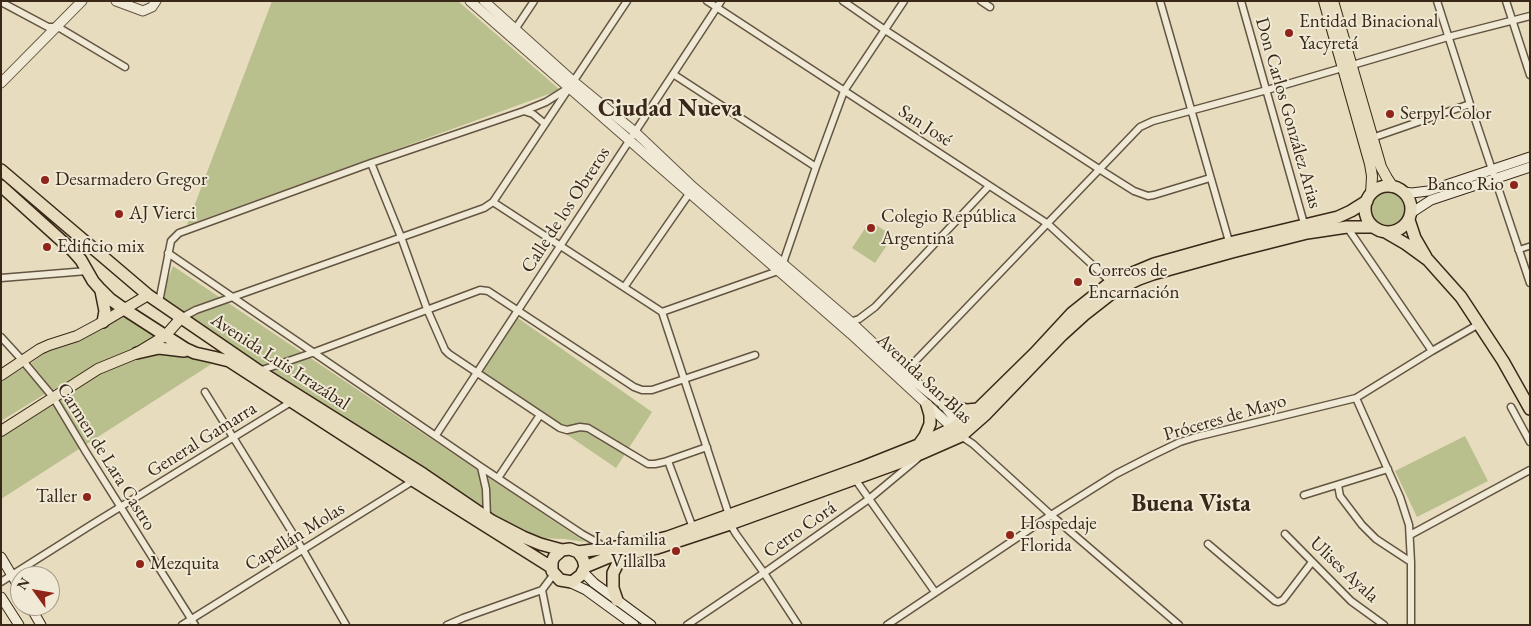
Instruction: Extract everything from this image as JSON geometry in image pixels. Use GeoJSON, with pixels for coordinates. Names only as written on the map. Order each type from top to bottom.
{"type":"FeatureCollection","features":[{"type":"Feature","properties":{"kind":"highway","name":"Avenida Luis Irrazábal"},"geometry":{"type":"LineString","coordinates":[[1,170],[148,295],[418,478],[552,571],[560,580],[568,582]]}},
{"type":"Feature","properties":{"kind":"highway"},"geometry":{"type":"LineString","coordinates":[[959,430],[1072,313],[1114,286],[1230,248],[1306,229],[1345,214],[1369,198],[1381,187],[1399,189],[1410,200],[1410,217],[1415,238],[1428,260]]}},
{"type":"Feature","properties":{"kind":"highway","name":"Avenida Luis Irrazábal"},"geometry":{"type":"LineString","coordinates":[[3,192],[73,251],[81,260],[93,281],[110,299],[124,310],[195,353],[229,361],[291,402],[418,478],[523,537],[540,544],[578,552],[638,544],[730,519]]}},
{"type":"Feature","properties":{"kind":"highway"},"geometry":{"type":"LineString","coordinates":[[1369,198],[1365,208],[1366,217],[1373,227],[1406,244],[1428,260],[1456,290],[1480,324],[1530,409]]}},
{"type":"Feature","properties":{"kind":"highway"},"geometry":{"type":"LineString","coordinates":[[1387,233],[1398,231],[1410,217]]}},
{"type":"Feature","properties":{"kind":"highway"},"geometry":{"type":"LineString","coordinates":[[1306,229],[1373,227]]}},
{"type":"Feature","properties":{"kind":"highway"},"geometry":{"type":"LineString","coordinates":[[730,519],[855,479],[959,430],[1001,399],[1067,330],[1114,286]]}},
{"type":"Feature","properties":{"kind":"highway"},"geometry":{"type":"LineString","coordinates":[[100,289],[105,311],[103,322]]}},
{"type":"Feature","properties":{"kind":"highway"},"geometry":{"type":"LineString","coordinates":[[137,353],[159,348],[171,348],[195,353]]}},
{"type":"Feature","properties":{"kind":"highway"},"geometry":{"type":"LineString","coordinates":[[944,405],[967,410],[978,409]]}},
{"type":"Feature","properties":{"kind":"highway"},"geometry":{"type":"LineString","coordinates":[[922,449],[930,424],[927,406]]}},
{"type":"Feature","properties":{"kind":"highway"},"geometry":{"type":"LineString","coordinates":[[568,582],[579,578],[584,570],[610,557],[657,548],[730,519],[922,449]]}},
{"type":"Feature","properties":{"kind":"highway"},"geometry":{"type":"LineString","coordinates":[[552,571],[554,557],[562,550]]}},
{"type":"Feature","properties":{"kind":"highway"},"geometry":{"type":"LineString","coordinates":[[578,552],[583,559],[584,570]]}},
{"type":"Feature","properties":{"kind":"highway"},"geometry":{"type":"LineString","coordinates":[[617,600],[613,588],[614,568],[622,558],[634,552]]}},
{"type":"Feature","properties":{"kind":"main road"},"geometry":{"type":"LineString","coordinates":[[1324,1],[1383,173],[1399,189]]}},
{"type":"Feature","properties":{"kind":"main road"},"geometry":{"type":"LineString","coordinates":[[1333,1],[1370,164],[1372,176],[1369,198]]}},
{"type":"Feature","properties":{"kind":"main road"},"geometry":{"type":"LineString","coordinates":[[1,375],[40,349],[77,336],[148,295]]}},
{"type":"Feature","properties":{"kind":"main road"},"geometry":{"type":"LineString","coordinates":[[1,431],[98,368],[137,353],[165,336],[182,318]]}},
{"type":"Feature","properties":{"kind":"street"},"geometry":{"type":"LineString","coordinates":[[1,83],[82,1]]}},
{"type":"Feature","properties":{"kind":"street"},"geometry":{"type":"LineString","coordinates":[[116,1],[143,11],[152,7],[156,1]]}},
{"type":"Feature","properties":{"kind":"street","name":"Avenida San Blas"},"geometry":{"type":"LineString","coordinates":[[470,1],[513,32]]}},
{"type":"Feature","properties":{"kind":"street","name":"Avenida San Blas"},"geometry":{"type":"LineString","coordinates":[[484,1],[513,32],[571,85],[632,136],[691,190],[780,267],[851,322],[902,375],[927,406],[959,430],[1051,515],[1179,625]]}},
{"type":"Feature","properties":{"kind":"street"},"geometry":{"type":"LineString","coordinates":[[513,32],[534,1]]}},
{"type":"Feature","properties":{"kind":"street"},"geometry":{"type":"LineString","coordinates":[[182,318],[191,312],[484,208],[493,202],[626,1]]}},
{"type":"Feature","properties":{"kind":"street","name":"San José"},"geometry":{"type":"LineString","coordinates":[[707,1],[718,4],[844,91],[1048,224],[1114,286]]}},
{"type":"Feature","properties":{"kind":"street"},"geometry":{"type":"LineString","coordinates":[[843,1],[1134,191],[1148,196],[1210,178]]}},
{"type":"Feature","properties":{"kind":"street"},"geometry":{"type":"LineString","coordinates":[[662,312],[780,267],[844,91],[904,1]]}},
{"type":"Feature","properties":{"kind":"street"},"geometry":{"type":"LineString","coordinates":[[981,1],[990,7]]}},
{"type":"Feature","properties":{"kind":"street"},"geometry":{"type":"LineString","coordinates":[[1160,1],[1230,248]]}},
{"type":"Feature","properties":{"kind":"street","name":"Don Carlos González Arias"},"geometry":{"type":"LineString","coordinates":[[1241,1],[1306,229]]}},
{"type":"Feature","properties":{"kind":"street"},"geometry":{"type":"LineString","coordinates":[[1437,1],[1530,283]]}},
{"type":"Feature","properties":{"kind":"street"},"geometry":{"type":"LineString","coordinates":[[1506,1],[1530,75]]}},
{"type":"Feature","properties":{"kind":"street"},"geometry":{"type":"LineString","coordinates":[[1,2],[48,27],[58,27],[125,67]]}},
{"type":"Feature","properties":{"kind":"street","name":"Calle de los Obreros"},"geometry":{"type":"LineString","coordinates":[[436,435],[718,4]]}},
{"type":"Feature","properties":{"kind":"street"},"geometry":{"type":"LineString","coordinates":[[902,375],[1140,127],[1153,121],[1191,110],[1348,67],[1448,37],[1530,16]]}},
{"type":"Feature","properties":{"kind":"street"},"geometry":{"type":"LineString","coordinates":[[673,74],[816,167]]}},
{"type":"Feature","properties":{"kind":"street"},"geometry":{"type":"LineString","coordinates":[[159,302],[171,241],[179,233],[371,163],[524,111],[546,102],[571,85]]}},
{"type":"Feature","properties":{"kind":"street"},"geometry":{"type":"LineString","coordinates":[[1372,138],[1470,104]]}},
{"type":"Feature","properties":{"kind":"street"},"geometry":{"type":"LineString","coordinates":[[524,111],[533,114],[545,124]]}},
{"type":"Feature","properties":{"kind":"street"},"geometry":{"type":"LineString","coordinates":[[1399,189],[1412,193],[1428,191],[1530,157]]}},
{"type":"Feature","properties":{"kind":"street"},"geometry":{"type":"LineString","coordinates":[[371,163],[445,350],[560,428],[568,430],[580,427],[588,428],[648,464],[668,461],[707,447]]}},
{"type":"Feature","properties":{"kind":"street"},"geometry":{"type":"LineString","coordinates":[[1410,217],[1431,200],[1530,167]]}},
{"type":"Feature","properties":{"kind":"street"},"geometry":{"type":"LineString","coordinates":[[840,325],[868,314],[876,307],[989,186]]}},
{"type":"Feature","properties":{"kind":"street"},"geometry":{"type":"LineString","coordinates":[[624,286],[691,190]]}},
{"type":"Feature","properties":{"kind":"street"},"geometry":{"type":"LineString","coordinates":[[493,202],[662,312],[736,534],[798,625]]}},
{"type":"Feature","properties":{"kind":"street"},"geometry":{"type":"LineString","coordinates":[[1347,227],[1432,351]]}},
{"type":"Feature","properties":{"kind":"street"},"geometry":{"type":"LineString","coordinates":[[1518,250],[1530,246]]}},
{"type":"Feature","properties":{"kind":"street"},"geometry":{"type":"LineString","coordinates":[[168,253],[481,467],[606,548]]}},
{"type":"Feature","properties":{"kind":"street","name":"Avenida San Blas"},"geometry":{"type":"LineString","coordinates":[[780,267],[840,325],[902,375],[944,405],[959,430]]}},
{"type":"Feature","properties":{"kind":"street"},"geometry":{"type":"LineString","coordinates":[[1,278],[87,271]]}},
{"type":"Feature","properties":{"kind":"street"},"geometry":{"type":"LineString","coordinates":[[259,370],[312,353],[480,290],[488,292],[634,387],[642,390],[652,390],[685,380],[755,355]]}},
{"type":"Feature","properties":{"kind":"street","name":"Próceres de Mayo"},"geometry":{"type":"LineString","coordinates":[[887,625],[1051,515],[1116,474],[1180,442],[1356,398],[1480,324]]}},
{"type":"Feature","properties":{"kind":"street","name":"Carmen de Lara Castro"},"geometry":{"type":"LineString","coordinates":[[1,337],[53,397],[193,622]]}},
{"type":"Feature","properties":{"kind":"street"},"geometry":{"type":"LineString","coordinates":[[205,392],[303,550],[346,625]]}},
{"type":"Feature","properties":{"kind":"street"},"geometry":{"type":"LineString","coordinates":[[1356,398],[1388,469],[1405,513],[1410,535],[1410,625]]}},
{"type":"Feature","properties":{"kind":"street","name":"General Gamarra"},"geometry":{"type":"LineString","coordinates":[[26,566],[291,402]]}},
{"type":"Feature","properties":{"kind":"street"},"geometry":{"type":"LineString","coordinates":[[1511,407],[1530,442]]}},
{"type":"Feature","properties":{"kind":"street"},"geometry":{"type":"LineString","coordinates":[[498,478],[540,415]]}},
{"type":"Feature","properties":{"kind":"street","name":"Cerro Corá"},"geometry":{"type":"LineString","coordinates":[[687,625],[869,499],[922,449]]}},
{"type":"Feature","properties":{"kind":"street"},"geometry":{"type":"LineString","coordinates":[[668,461],[692,528]]}},
{"type":"Feature","properties":{"kind":"street"},"geometry":{"type":"LineString","coordinates":[[481,467],[486,489],[487,518]]}},
{"type":"Feature","properties":{"kind":"street"},"geometry":{"type":"LineString","coordinates":[[1304,495],[1388,469]]}},
{"type":"Feature","properties":{"kind":"street"},"geometry":{"type":"LineString","coordinates":[[1410,535],[1530,470]]}},
{"type":"Feature","properties":{"kind":"street","name":"Capellán Molas"},"geometry":{"type":"LineString","coordinates":[[182,625],[193,622],[418,478]]}},
{"type":"Feature","properties":{"kind":"street"},"geometry":{"type":"LineString","coordinates":[[855,479],[935,592]]}},
{"type":"Feature","properties":{"kind":"street"},"geometry":{"type":"LineString","coordinates":[[1338,485],[1340,496],[1362,526],[1376,539],[1411,562]]}},
{"type":"Feature","properties":{"kind":"street","name":"Ulises Ayala"},"geometry":{"type":"LineString","coordinates":[[1285,534],[1351,601],[1384,625]]}},
{"type":"Feature","properties":{"kind":"street"},"geometry":{"type":"LineString","coordinates":[[1208,544],[1274,601],[1278,602],[1283,600],[1312,562]]}},
{"type":"Feature","properties":{"kind":"street"},"geometry":{"type":"LineString","coordinates":[[1,557],[10,572]]}},
{"type":"Feature","properties":{"kind":"street"},"geometry":{"type":"LineString","coordinates":[[584,570],[594,584],[651,625]]}},
{"type":"Feature","properties":{"kind":"street"},"geometry":{"type":"LineString","coordinates":[[549,625],[542,590],[552,571]]}},
{"type":"Feature","properties":{"kind":"street","name":"Avenida Luis Irrazábal"},"geometry":{"type":"LineString","coordinates":[[568,582],[586,590],[634,625]]}},
{"type":"Feature","properties":{"kind":"street"},"geometry":{"type":"LineString","coordinates":[[447,625],[542,590]]}},
{"type":"Feature","properties":{"kind":"street"},"geometry":{"type":"LineString","coordinates":[[1,597],[19,625]]}},
{"type":"Feature","properties":{"kind":"green space"},"geometry":{"type":"Polygon","coordinates":[[[272,1],[458,1],[560,90],[187,225],[272,1]]]}},
{"type":"Feature","properties":{"kind":"green space"},"geometry":{"type":"Polygon","coordinates":[[[1388,190],[1395,191],[1401,196],[1406,202],[1406,216],[1401,222],[1395,227],[1388,228],[1381,227],[1375,222],[1370,216],[1369,209],[1370,202],[1375,196],[1381,191],[1388,190]]]}},
{"type":"Feature","properties":{"kind":"green space"},"geometry":{"type":"Polygon","coordinates":[[[870,221],[893,236],[875,263],[852,248],[870,221]]]}},
{"type":"Feature","properties":{"kind":"green space"},"geometry":{"type":"Polygon","coordinates":[[[173,266],[585,542],[537,538],[502,520],[159,302],[173,266]]]}},
{"type":"Feature","properties":{"kind":"green space"},"geometry":{"type":"Polygon","coordinates":[[[125,314],[157,335],[135,349],[97,364],[53,390],[31,363],[47,351],[80,339],[125,314]]]}},
{"type":"Feature","properties":{"kind":"green space"},"geometry":{"type":"Polygon","coordinates":[[[515,316],[652,412],[616,468],[478,374],[515,316]]]}},
{"type":"Feature","properties":{"kind":"green space"},"geometry":{"type":"Polygon","coordinates":[[[149,349],[221,358],[1,499],[1,431],[53,397],[149,349]]]}},
{"type":"Feature","properties":{"kind":"green space"},"geometry":{"type":"Polygon","coordinates":[[[23,368],[45,394],[1,421],[1,382],[23,368]]]}},
{"type":"Feature","properties":{"kind":"green space"},"geometry":{"type":"Polygon","coordinates":[[[1465,436],[1488,481],[1417,517],[1395,471],[1465,436]]]}},
{"type":"Feature","properties":{"kind":"place","name":"Entidad Binacional Yacyretá"},"geometry":{"type":"Point","coordinates":[1289,33]}},
{"type":"Feature","properties":{"kind":"place","name":"Serpyl Color"},"geometry":{"type":"Point","coordinates":[1390,114]}},
{"type":"Feature","properties":{"kind":"place","name":"Desarmadero Gregor"},"geometry":{"type":"Point","coordinates":[45,180]}},
{"type":"Feature","properties":{"kind":"place","name":"Banco Rio"},"geometry":{"type":"Point","coordinates":[1514,185]}},
{"type":"Feature","properties":{"kind":"place","name":"AJ Vierci"},"geometry":{"type":"Point","coordinates":[119,214]}},
{"type":"Feature","properties":{"kind":"place","name":"Colegio República Argentina"},"geometry":{"type":"Point","coordinates":[871,228]}},
{"type":"Feature","properties":{"kind":"place","name":"Edificio mix"},"geometry":{"type":"Point","coordinates":[47,247]}},
{"type":"Feature","properties":{"kind":"place","name":"Correos de Encarnación"},"geometry":{"type":"Point","coordinates":[1078,282]}},
{"type":"Feature","properties":{"kind":"place","name":"Taller"},"geometry":{"type":"Point","coordinates":[87,497]}},
{"type":"Feature","properties":{"kind":"place","name":"Hospedaje Florida"},"geometry":{"type":"Point","coordinates":[1010,535]}},
{"type":"Feature","properties":{"kind":"place","name":"La familia Villalba"},"geometry":{"type":"Point","coordinates":[676,551]}},
{"type":"Feature","properties":{"kind":"place","name":"Mezquita"},"geometry":{"type":"Point","coordinates":[140,564]}},
{"type":"Feature","properties":{"kind":"district","name":"Ciudad Nueva"},"geometry":{"type":"Point","coordinates":[670,109]}},
{"type":"Feature","properties":{"kind":"district","name":"Buena Vista"},"geometry":{"type":"Point","coordinates":[1191,504]}}]}
